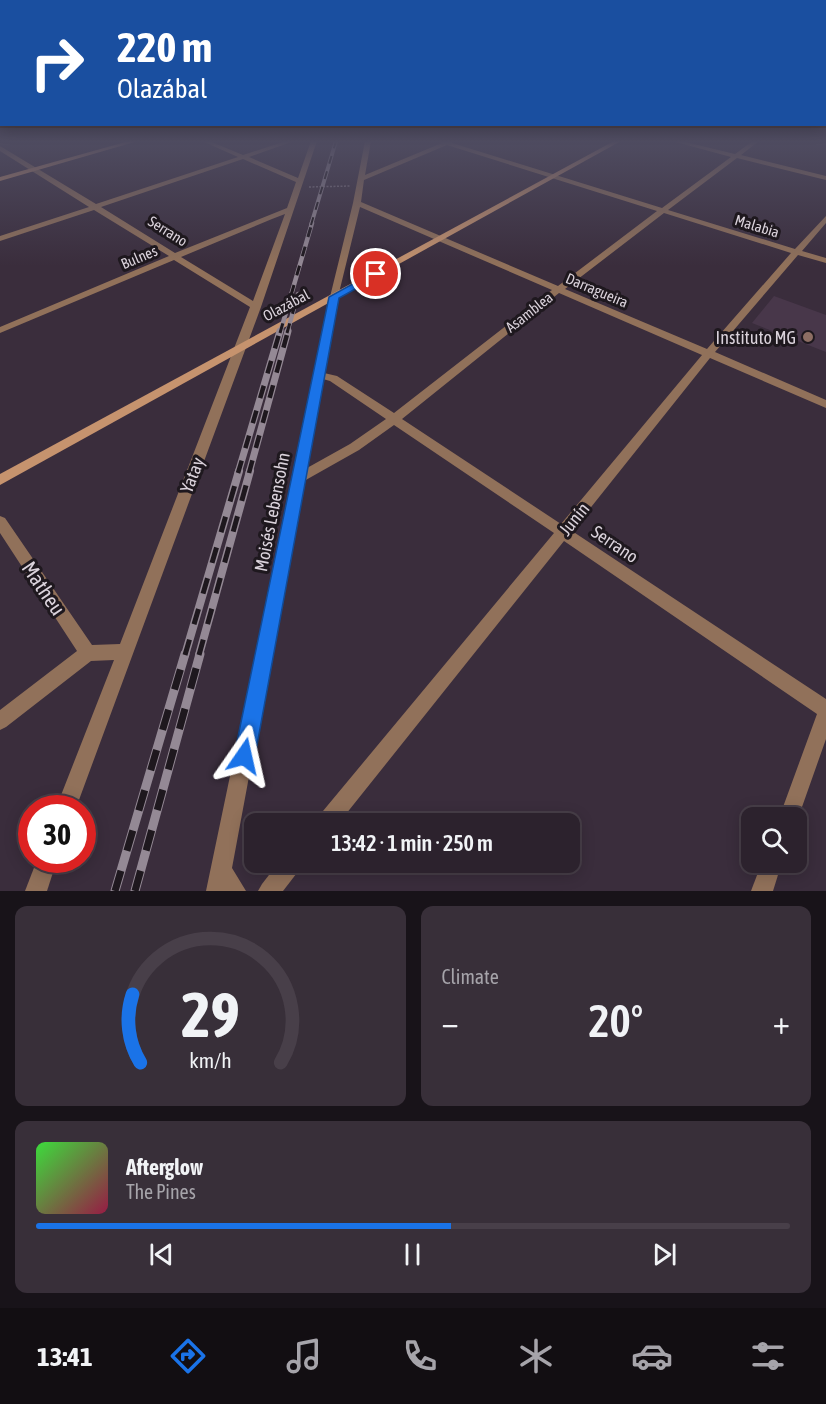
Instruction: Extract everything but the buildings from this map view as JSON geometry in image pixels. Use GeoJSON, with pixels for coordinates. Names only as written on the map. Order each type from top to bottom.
{"type":"FeatureCollection","features":[{"type":"Feature","properties":{"kind":"street","name":"Serrano"},"geometry":{"type":"LineString","coordinates":[[58,183],[256,306]]}},
{"type":"Feature","properties":{"kind":"street"},"geometry":{"type":"LineString","coordinates":[[0,239],[167,183]]}},
{"type":"Feature","properties":{"kind":"street","name":"Moisés Lebensohn"},"geometry":{"type":"LineString","coordinates":[[219,881],[334,297],[360,183]]}},
{"type":"Feature","properties":{"kind":"street","name":"Olazábal"},"geometry":{"type":"LineString","coordinates":[[0,480],[543,183]]}},
{"type":"Feature","properties":{"kind":"street","name":"Malabia"},"geometry":{"type":"LineString","coordinates":[[575,183],[826,261]]}},
{"type":"Feature","properties":{"kind":"street","name":"Asamblea"},"geometry":{"type":"LineString","coordinates":[[298,478],[329,464],[394,418],[558,289],[701,183]]}},
{"type":"Feature","properties":{"kind":"street","name":"Yatay"},"geometry":{"type":"LineString","coordinates":[[71,795],[241,347],[299,184]]}},
{"type":"Feature","properties":{"kind":"street","name":"Darragueira"},"geometry":{"type":"LineString","coordinates":[[357,203],[826,404]]}},
{"type":"Feature","properties":{"kind":"street","name":"Bulnes"},"geometry":{"type":"LineString","coordinates":[[0,330],[289,210]]}},
{"type":"Feature","properties":{"kind":"street","name":"Junín"},"geometry":{"type":"LineString","coordinates":[[334,813],[708,354],[826,218]]}},
{"type":"Feature","properties":{"kind":"street","name":"Serrano"},"geometry":{"type":"LineString","coordinates":[[320,375],[333,378],[394,418],[826,709]]}},
{"type":"Feature","properties":{"kind":"street","name":"Matheu"},"geometry":{"type":"LineString","coordinates":[[0,522],[88,653]]}},
{"type":"Feature","properties":{"kind":"street"},"geometry":{"type":"LineString","coordinates":[[0,721],[88,653],[125,652]]}},
{"type":"Feature","properties":{"kind":"street"},"geometry":{"type":"LineString","coordinates":[[793,807],[826,714]]}},
{"type":"Feature","properties":{"kind":"street"},"geometry":{"type":"LineString","coordinates":[[36,891],[42,873]]}},
{"type":"Feature","properties":{"kind":"street"},"geometry":{"type":"LineString","coordinates":[[269,891],[284,873]]}},
{"type":"Feature","properties":{"kind":"street"},"geometry":{"type":"LineString","coordinates":[[762,891],[768,873]]}},
{"type":"Feature","properties":{"kind":"street"},"geometry":{"type":"LineString","coordinates":[[219,881],[235,891]]}},
{"type":"Feature","properties":{"kind":"path"},"geometry":{"type":"LineString","coordinates":[[299,184],[360,183]]}},
{"type":"Feature","properties":{"kind":"shaded area","name":"Instituto MG"},"geometry":{"type":"Polygon","coordinates":[[[774,296],[826,315],[826,352],[752,323],[774,296]]]}},
{"type":"Feature","properties":{"kind":"railway"},"geometry":{"type":"LineString","coordinates":[[311,225],[324,183]]}},
{"type":"Feature","properties":{"kind":"railway"},"geometry":{"type":"LineString","coordinates":[[280,333],[312,223]]}},
{"type":"Feature","properties":{"kind":"railway"},"geometry":{"type":"LineString","coordinates":[[287,333],[298,294]]}},
{"type":"Feature","properties":{"kind":"railway"},"geometry":{"type":"LineString","coordinates":[[238,473],[280,331]]}},
{"type":"Feature","properties":{"kind":"railway"},"geometry":{"type":"LineString","coordinates":[[249,473],[288,331]]}},
{"type":"Feature","properties":{"kind":"railway"},"geometry":{"type":"LineString","coordinates":[[185,655],[239,471]]}},
{"type":"Feature","properties":{"kind":"railway"},"geometry":{"type":"LineString","coordinates":[[199,655],[250,471]]}},
{"type":"Feature","properties":{"kind":"railway"},"geometry":{"type":"LineString","coordinates":[[115,891],[185,654]]}},
{"type":"Feature","properties":{"kind":"railway"},"geometry":{"type":"LineString","coordinates":[[135,891],[200,654]]}},
{"type":"Feature","properties":{"kind":"place","name":"Instituto MG"},"geometry":{"type":"Point","coordinates":[808,337]}},
{"type":"Feature","properties":{"kind":"route"},"geometry":{"type":"LineString","coordinates":[[244,756],[334,297],[376,274]]}}]}
